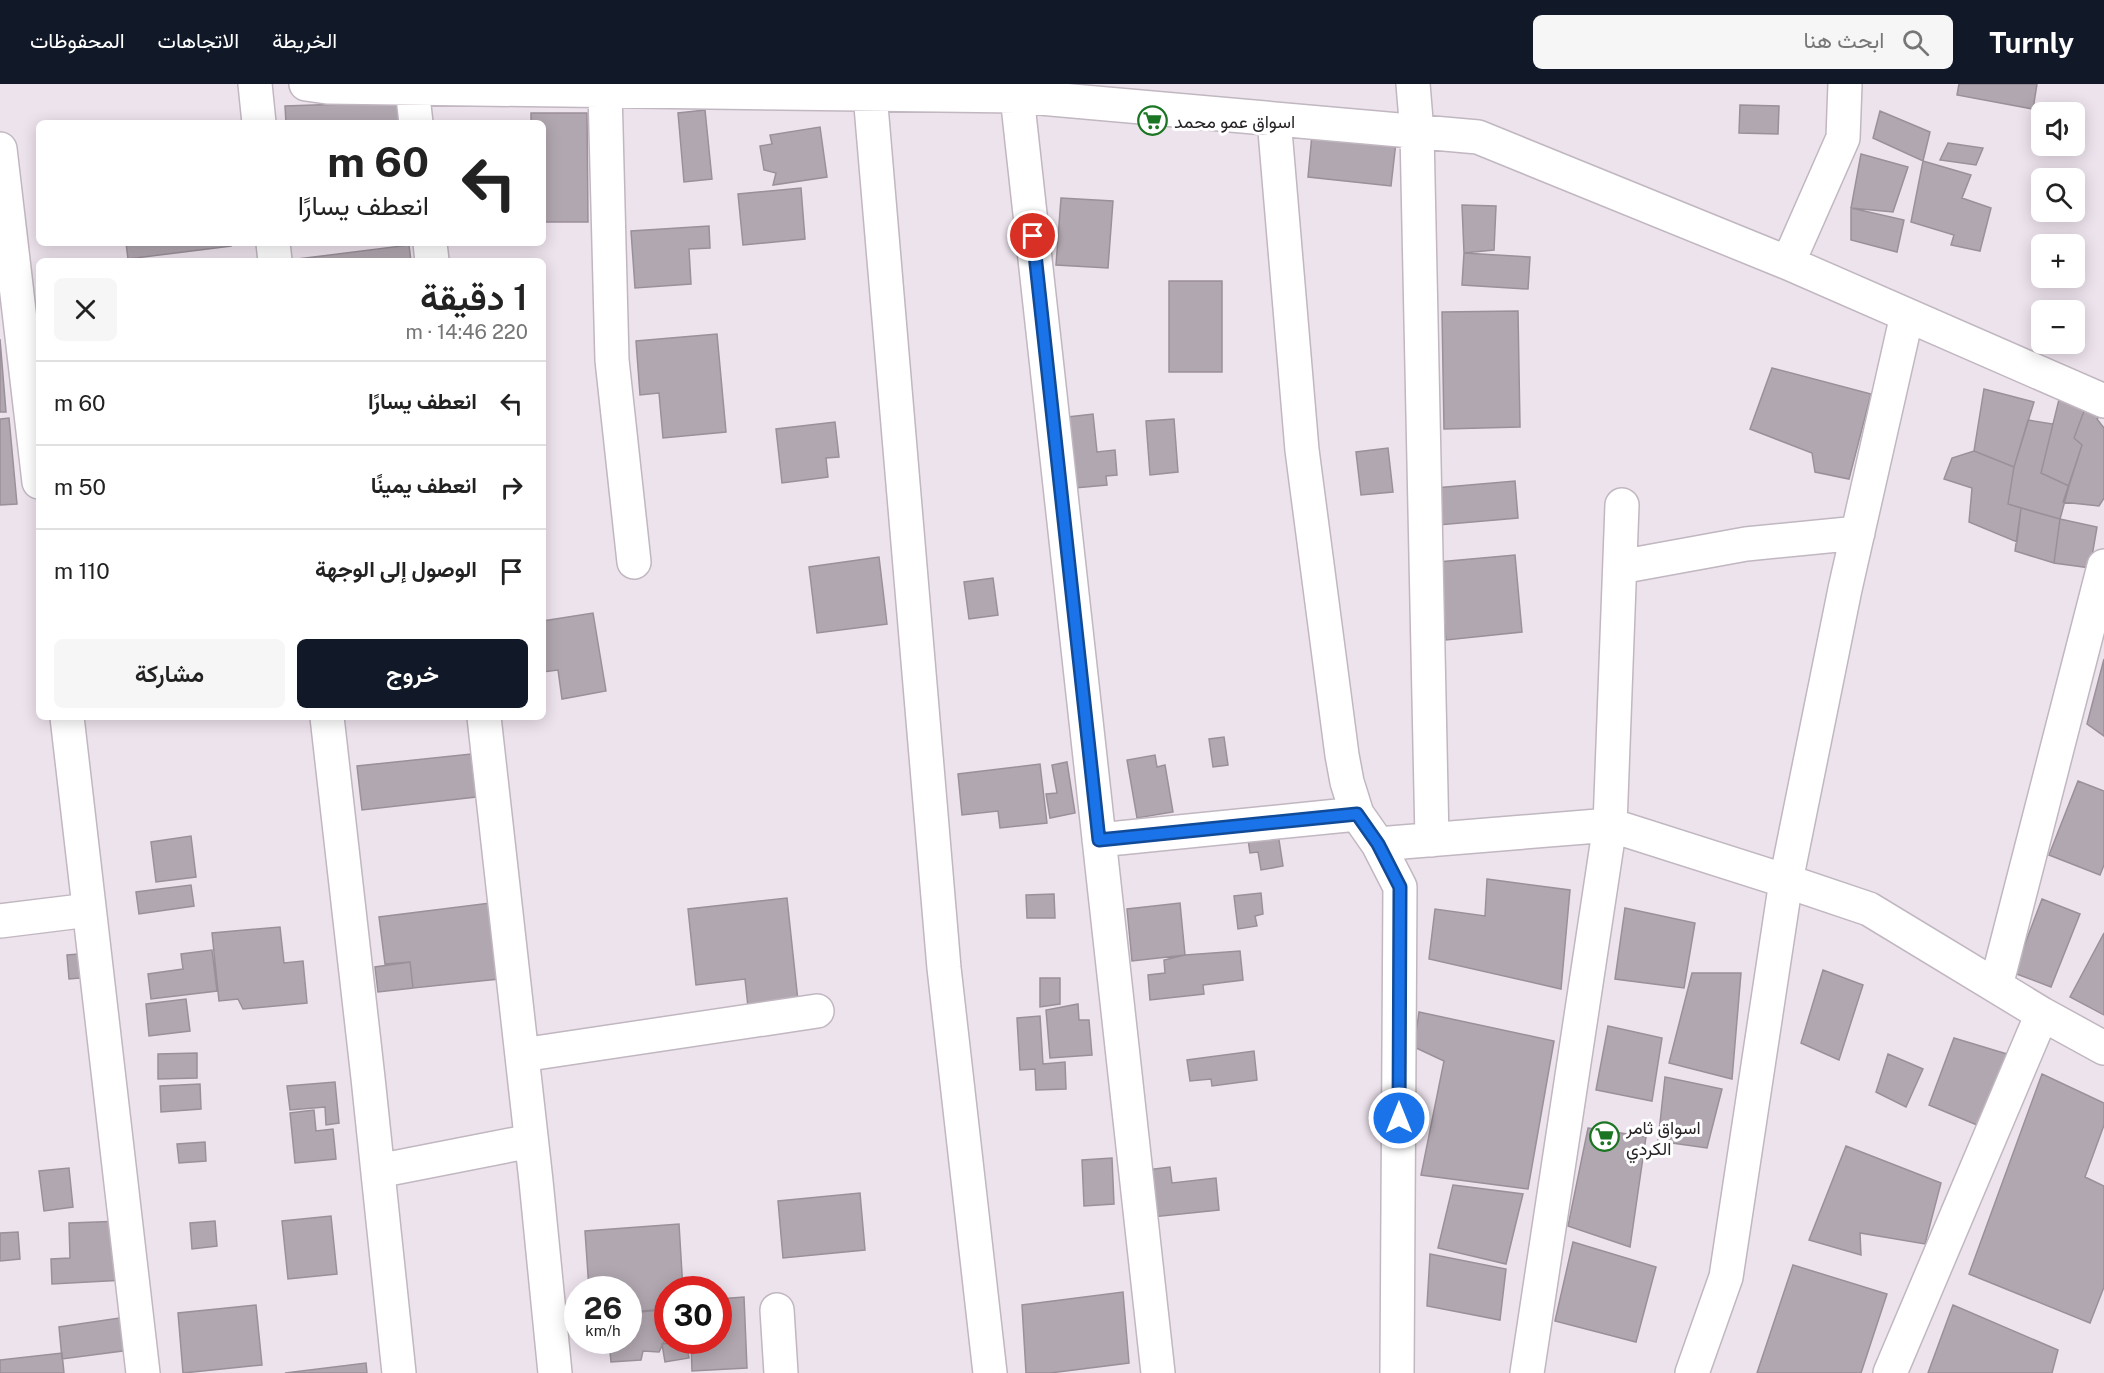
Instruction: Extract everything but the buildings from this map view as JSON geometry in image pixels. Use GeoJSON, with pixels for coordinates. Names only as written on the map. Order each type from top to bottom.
{"type":"FeatureCollection","features":[{"type":"Feature","properties":{"kind":"street"},"geometry":{"type":"LineString","coordinates":[[255,84],[259,120]]}},
{"type":"Feature","properties":{"kind":"street"},"geometry":{"type":"LineString","coordinates":[[306,84],[327,87],[484,86],[605,91],[708,88],[870,94],[926,90],[1017,96],[1151,96],[1274,119],[1478,137],[1788,263],[2104,401]]}},
{"type":"Feature","properties":{"kind":"street"},"geometry":{"type":"LineString","coordinates":[[1413,84],[1417,132],[1432,840]]}},
{"type":"Feature","properties":{"kind":"street"},"geometry":{"type":"LineString","coordinates":[[1788,263],[1843,138],[1845,84]]}},
{"type":"Feature","properties":{"kind":"street"},"geometry":{"type":"LineString","coordinates":[[412,88],[416,120]]}},
{"type":"Feature","properties":{"kind":"street"},"geometry":{"type":"LineString","coordinates":[[605,91],[612,360],[634,562]]}},
{"type":"Feature","properties":{"kind":"street"},"geometry":{"type":"LineString","coordinates":[[870,94],[944,968],[990,1373]]}},
{"type":"Feature","properties":{"kind":"street"},"geometry":{"type":"LineString","coordinates":[[1017,96],[1158,1373]]}},
{"type":"Feature","properties":{"kind":"street"},"geometry":{"type":"LineString","coordinates":[[1274,119],[1302,450],[1342,755],[1347,782],[1357,814],[1378,844],[1400,887],[1397,1373]]}},
{"type":"Feature","properties":{"kind":"street"},"geometry":{"type":"LineString","coordinates":[[0,149],[36,456]]}},
{"type":"Feature","properties":{"kind":"street"},"geometry":{"type":"LineString","coordinates":[[1692,1373],[1726,1277],[1786,881],[1858,532],[1907,315]]}},
{"type":"Feature","properties":{"kind":"street"},"geometry":{"type":"LineString","coordinates":[[1527,1373],[1610,825],[1622,505]]}},
{"type":"Feature","properties":{"kind":"street"},"geometry":{"type":"LineString","coordinates":[[1620,567],[1746,544],[1858,532]]}},
{"type":"Feature","properties":{"kind":"street"},"geometry":{"type":"LineString","coordinates":[[1996,986],[2104,566]]}},
{"type":"Feature","properties":{"kind":"street"},"geometry":{"type":"LineString","coordinates":[[67,720],[143,1373]]}},
{"type":"Feature","properties":{"kind":"street"},"geometry":{"type":"LineString","coordinates":[[327,720],[399,1373]]}},
{"type":"Feature","properties":{"kind":"street"},"geometry":{"type":"LineString","coordinates":[[484,720],[555,1373]]}},
{"type":"Feature","properties":{"kind":"street"},"geometry":{"type":"LineString","coordinates":[[1099,840],[1357,814]]}},
{"type":"Feature","properties":{"kind":"street"},"geometry":{"type":"LineString","coordinates":[[1378,844],[1610,825],[1869,909],[2042,1014],[2104,1048]]}},
{"type":"Feature","properties":{"kind":"street"},"geometry":{"type":"LineString","coordinates":[[0,921],[89,910]]}},
{"type":"Feature","properties":{"kind":"street"},"geometry":{"type":"LineString","coordinates":[[522,1054],[818,1011]]}},
{"type":"Feature","properties":{"kind":"street"},"geometry":{"type":"LineString","coordinates":[[1890,1373],[2042,1014]]}},
{"type":"Feature","properties":{"kind":"street"},"geometry":{"type":"LineString","coordinates":[[378,1171],[531,1142]]}},
{"type":"Feature","properties":{"kind":"street"},"geometry":{"type":"LineString","coordinates":[[777,1310],[781,1373]]}},
{"type":"Feature","properties":{"kind":"street"},"geometry":{"type":"LineString","coordinates":[[1516,1373],[1544,1373]]}},
{"type":"Feature","properties":{"kind":"place","name":"اسواق عمو محمد"},"geometry":{"type":"Point","coordinates":[1153,121]}},
{"type":"Feature","properties":{"kind":"place","name":"اسواق ثامر الكردي"},"geometry":{"type":"Point","coordinates":[1605,1137]}},
{"type":"Feature","properties":{"kind":"route"},"geometry":{"type":"LineString","coordinates":[[1033,236],[1099,840],[1357,814],[1378,844],[1400,887],[1399,1118]]}}]}
